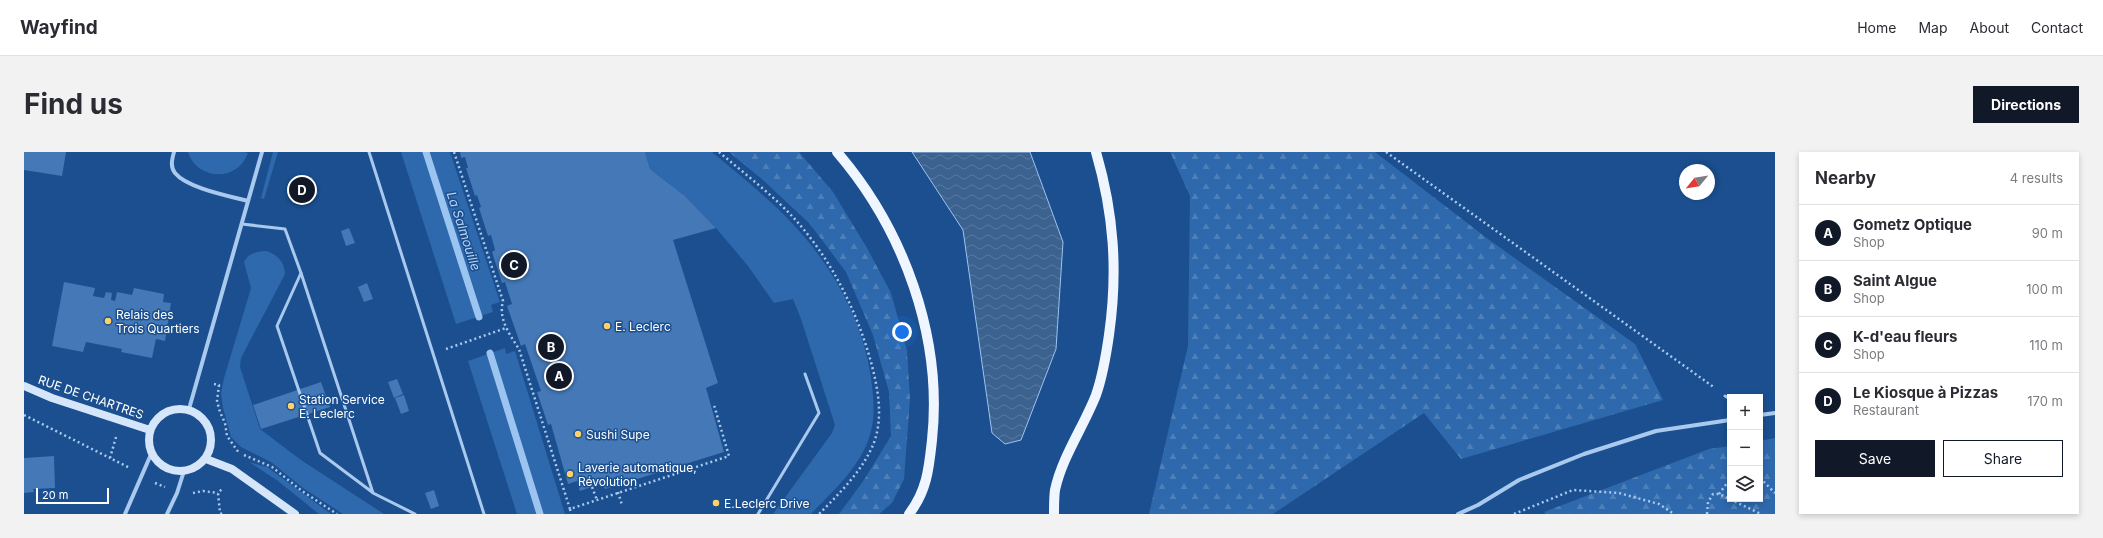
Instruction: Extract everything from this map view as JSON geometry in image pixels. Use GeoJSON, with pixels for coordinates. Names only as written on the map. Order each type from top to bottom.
{"type":"FeatureCollection","features":[{"type":"Feature","properties":{"kind":"main road"},"geometry":{"type":"LineString","coordinates":[[837,152],[853,170],[889,228],[913,281],[926,321],[934,393],[933,430],[925,488],[909,514]]}},
{"type":"Feature","properties":{"kind":"main road"},"geometry":{"type":"LineString","coordinates":[[1054,514],[1055,490],[1104,371],[1114,303],[1115,247],[1107,188],[1096,152]]}},
{"type":"Feature","properties":{"kind":"main road","name":"RUE DE CHARTRES"},"geometry":{"type":"LineString","coordinates":[[24,386],[52,398],[150,430]]}},
{"type":"Feature","properties":{"kind":"main road"},"geometry":{"type":"LineString","coordinates":[[179,408],[189,409],[198,413],[210,429],[212,439],[210,449],[206,458],[192,469],[176,471],[162,465],[152,452],[149,438],[150,430],[161,414],[179,408]]}},
{"type":"Feature","properties":{"kind":"main road"},"geometry":{"type":"LineString","coordinates":[[206,458],[232,469],[295,514]]}},
{"type":"Feature","properties":{"kind":"street"},"geometry":{"type":"LineString","coordinates":[[174,152],[172,162],[174,172],[183,181],[248,201]]}},
{"type":"Feature","properties":{"kind":"street"},"geometry":{"type":"LineString","coordinates":[[189,409],[262,152]]}},
{"type":"Feature","properties":{"kind":"street"},"geometry":{"type":"LineString","coordinates":[[1763,415],[1775,413]]}},
{"type":"Feature","properties":{"kind":"street"},"geometry":{"type":"LineString","coordinates":[[1458,514],[1478,505],[1519,480],[1584,454],[1656,431],[1727,420]]}},
{"type":"Feature","properties":{"kind":"street"},"geometry":{"type":"LineString","coordinates":[[124,514],[152,452]]}},
{"type":"Feature","properties":{"kind":"street"},"geometry":{"type":"LineString","coordinates":[[167,514],[178,492],[184,471]]}},
{"type":"Feature","properties":{"kind":"lane"},"geometry":{"type":"LineString","coordinates":[[368,152],[484,514]]}},
{"type":"Feature","properties":{"kind":"lane"},"geometry":{"type":"LineString","coordinates":[[242,224],[285,228],[302,273],[373,493]]}},
{"type":"Feature","properties":{"kind":"lane"},"geometry":{"type":"LineString","coordinates":[[302,273],[277,326],[320,453],[373,493],[415,514]]}},
{"type":"Feature","properties":{"kind":"lane"},"geometry":{"type":"LineString","coordinates":[[758,514],[819,413],[805,374]]}},
{"type":"Feature","properties":{"kind":"lane"},"geometry":{"type":"LineString","coordinates":[[1464,514],[1478,505]]}},
{"type":"Feature","properties":{"kind":"path"},"geometry":{"type":"LineString","coordinates":[[454,152],[503,301],[501,309],[506,328],[519,349],[571,514]]}},
{"type":"Feature","properties":{"kind":"path"},"geometry":{"type":"LineString","coordinates":[[719,152],[800,224],[823,255],[846,294],[863,334],[877,386],[880,425],[864,464],[819,514]]}},
{"type":"Feature","properties":{"kind":"path"},"geometry":{"type":"LineString","coordinates":[[1386,152],[1725,396]]}},
{"type":"Feature","properties":{"kind":"path"},"geometry":{"type":"LineString","coordinates":[[462,343],[506,328]]}},
{"type":"Feature","properties":{"kind":"path"},"geometry":{"type":"LineString","coordinates":[[214,384],[219,385],[217,400],[227,436],[239,453],[272,467],[302,491],[337,514]]}},
{"type":"Feature","properties":{"kind":"path"},"geometry":{"type":"LineString","coordinates":[[570,509],[729,456],[714,405]]}},
{"type":"Feature","properties":{"kind":"path"},"geometry":{"type":"LineString","coordinates":[[24,415],[110,458]]}},
{"type":"Feature","properties":{"kind":"path"},"geometry":{"type":"LineString","coordinates":[[1763,481],[1775,493]]}},
{"type":"Feature","properties":{"kind":"path"},"geometry":{"type":"LineString","coordinates":[[1719,494],[1727,483]]}},
{"type":"Feature","properties":{"kind":"path"},"geometry":{"type":"LineString","coordinates":[[592,487],[597,500]]}},
{"type":"Feature","properties":{"kind":"path"},"geometry":{"type":"LineString","coordinates":[[222,514],[220,513],[218,493],[223,488]]}},
{"type":"Feature","properties":{"kind":"path"},"geometry":{"type":"LineString","coordinates":[[1514,514],[1573,490],[1619,493],[1659,504],[1674,514]]}},
{"type":"Feature","properties":{"kind":"path"},"geometry":{"type":"LineString","coordinates":[[618,492],[622,505]]}},
{"type":"Feature","properties":{"kind":"path"},"geometry":{"type":"LineString","coordinates":[[1707,514],[1708,502],[1714,494],[1719,494],[1761,514]]}},
{"type":"Feature","properties":{"kind":"green space"},"geometry":{"type":"Polygon","coordinates":[[[188,152],[248,153],[243,162],[236,169],[227,173],[218,174],[208,173],[200,168],[193,162],[188,152]]]}},
{"type":"Feature","properties":{"kind":"green space"},"geometry":{"type":"Polygon","coordinates":[[[273,152],[278,152],[264,199],[261,198],[273,152]]]}},
{"type":"Feature","properties":{"kind":"green space"},"geometry":{"type":"Polygon","coordinates":[[[401,152],[450,152],[500,302],[491,305],[493,312],[456,324],[401,152]]]}},
{"type":"Feature","properties":{"kind":"green space"},"geometry":{"type":"Polygon","coordinates":[[[645,152],[712,152],[770,202],[804,236],[831,273],[852,313],[861,334],[871,378],[873,418],[871,433],[863,452],[851,471],[811,514],[773,514],[832,433],[835,425],[801,319],[793,299],[774,303],[748,266],[716,228],[685,196],[650,169],[645,152]]]}},
{"type":"Feature","properties":{"kind":"green space"},"geometry":{"type":"Polygon","coordinates":[[[729,152],[799,152],[833,192],[867,248],[891,293],[907,351],[910,399],[904,479],[892,503],[879,514],[839,514],[864,480],[891,436],[889,392],[873,335],[846,272],[810,224],[763,180],[729,152]]]}},
{"type":"Feature","properties":{"kind":"green space"},"geometry":{"type":"Polygon","coordinates":[[[1170,152],[1375,152],[1488,239],[1635,344],[1663,400],[1461,459],[1424,413],[1273,514],[1149,514],[1188,346],[1190,196],[1170,152]]]}},
{"type":"Feature","properties":{"kind":"green space"},"geometry":{"type":"Polygon","coordinates":[[[266,251],[274,254],[280,259],[285,274],[241,358],[240,367],[260,429],[301,460],[384,514],[343,514],[303,488],[271,462],[241,447],[231,437],[223,408],[221,393],[224,378],[251,288],[244,262],[253,254],[266,251]]]}},
{"type":"Feature","properties":{"kind":"green space"},"geometry":{"type":"Polygon","coordinates":[[[505,348],[506,354],[515,351],[565,514],[517,514],[468,361],[505,348]]]}},
{"type":"Feature","properties":{"kind":"green space"},"geometry":{"type":"Polygon","coordinates":[[[1775,438],[1775,514],[1546,514],[1544,512],[1709,449],[1727,446],[1727,502],[1763,502],[1763,440],[1775,438]]]}},
{"type":"Feature","properties":{"kind":"green space"},"geometry":{"type":"Polygon","coordinates":[[[249,462],[267,467],[331,514],[319,514],[278,481],[249,462]]]}},
{"type":"Feature","properties":{"kind":"water"},"geometry":{"type":"Polygon","coordinates":[[[912,152],[1030,152],[1063,242],[1056,349],[1021,440],[1005,444],[992,433],[963,230],[912,152]]]}},
{"type":"Feature","properties":{"kind":"building"},"geometry":{"type":"Polygon","coordinates":[[[24,152],[66,152],[62,176],[24,170],[24,152]]]}},
{"type":"Feature","properties":{"kind":"building","name":"E. Leclerc"},"geometry":{"type":"Polygon","coordinates":[[[460,152],[645,152],[650,169],[685,196],[716,228],[673,240],[718,383],[706,388],[724,452],[605,489],[602,483],[580,491],[577,481],[568,484],[551,424],[548,425],[537,392],[541,391],[525,344],[521,346],[507,306],[512,304],[505,282],[502,283],[492,252],[495,250],[491,235],[488,236],[479,208],[481,207],[477,195],[475,196],[466,168],[468,168],[465,157],[461,158],[460,152]]]}},
{"type":"Feature","properties":{"kind":"building"},"geometry":{"type":"Polygon","coordinates":[[[312,177],[318,194],[293,203],[287,186],[312,177]]]}},
{"type":"Feature","properties":{"kind":"building"},"geometry":{"type":"Polygon","coordinates":[[[349,228],[355,243],[346,246],[341,231],[349,228]]]}},
{"type":"Feature","properties":{"kind":"building","name":"Relais des Trois Quartiers"},"geometry":{"type":"Polygon","coordinates":[[[64,282],[95,288],[93,296],[104,298],[106,292],[112,293],[111,300],[115,301],[117,292],[132,295],[134,288],[164,294],[163,302],[171,303],[165,341],[156,339],[152,358],[121,352],[122,349],[86,342],[83,352],[52,346],[64,282]]]}},
{"type":"Feature","properties":{"kind":"building"},"geometry":{"type":"Polygon","coordinates":[[[367,283],[373,299],[364,302],[358,287],[367,283]]]}},
{"type":"Feature","properties":{"kind":"building"},"geometry":{"type":"Polygon","coordinates":[[[397,379],[403,394],[394,398],[388,382],[397,379]]]}},
{"type":"Feature","properties":{"kind":"building","name":"Station Service E. Leclerc"},"geometry":{"type":"Polygon","coordinates":[[[321,382],[330,407],[261,429],[253,405],[321,382]]]}},
{"type":"Feature","properties":{"kind":"building"},"geometry":{"type":"Polygon","coordinates":[[[404,395],[409,411],[401,414],[395,398],[404,395]]]}},
{"type":"Feature","properties":{"kind":"building"},"geometry":{"type":"Polygon","coordinates":[[[54,456],[55,488],[33,489],[34,492],[24,493],[24,458],[54,456]]]}},
{"type":"Feature","properties":{"kind":"building"},"geometry":{"type":"Polygon","coordinates":[[[434,490],[439,506],[431,509],[425,493],[434,490]]]}},
{"type":"Feature","properties":{"kind":"waterway","name":"La Salmouille"},"geometry":{"type":"LineString","coordinates":[[426,152],[479,317]]}},
{"type":"Feature","properties":{"kind":"waterway","name":"La Salmouille"},"geometry":{"type":"LineString","coordinates":[[490,353],[540,514]]}},
{"type":"Feature","properties":{"kind":"place","name":"Le Kiosque à Pizzas"},"geometry":{"type":"Point","coordinates":[302,190]}},
{"type":"Feature","properties":{"kind":"place","name":"K-d'eau fleurs"},"geometry":{"type":"Point","coordinates":[514,265]}},
{"type":"Feature","properties":{"kind":"place","name":"Relais des Trois Quartiers"},"geometry":{"type":"Point","coordinates":[108,321]}},
{"type":"Feature","properties":{"kind":"place","name":"E. Leclerc"},"geometry":{"type":"Point","coordinates":[607,326]}},
{"type":"Feature","properties":{"kind":"place","name":"Saint Algue"},"geometry":{"type":"Point","coordinates":[551,347]}},
{"type":"Feature","properties":{"kind":"place","name":"Gometz Optique"},"geometry":{"type":"Point","coordinates":[559,376]}},
{"type":"Feature","properties":{"kind":"place","name":"Station Service E. Leclerc"},"geometry":{"type":"Point","coordinates":[291,406]}},
{"type":"Feature","properties":{"kind":"place","name":"Sushi Supe"},"geometry":{"type":"Point","coordinates":[578,434]}},
{"type":"Feature","properties":{"kind":"place","name":"Laverie automatique, Révolution"},"geometry":{"type":"Point","coordinates":[570,474]}},
{"type":"Feature","properties":{"kind":"place","name":"E.Leclerc Drive"},"geometry":{"type":"Point","coordinates":[716,503]}}]}
